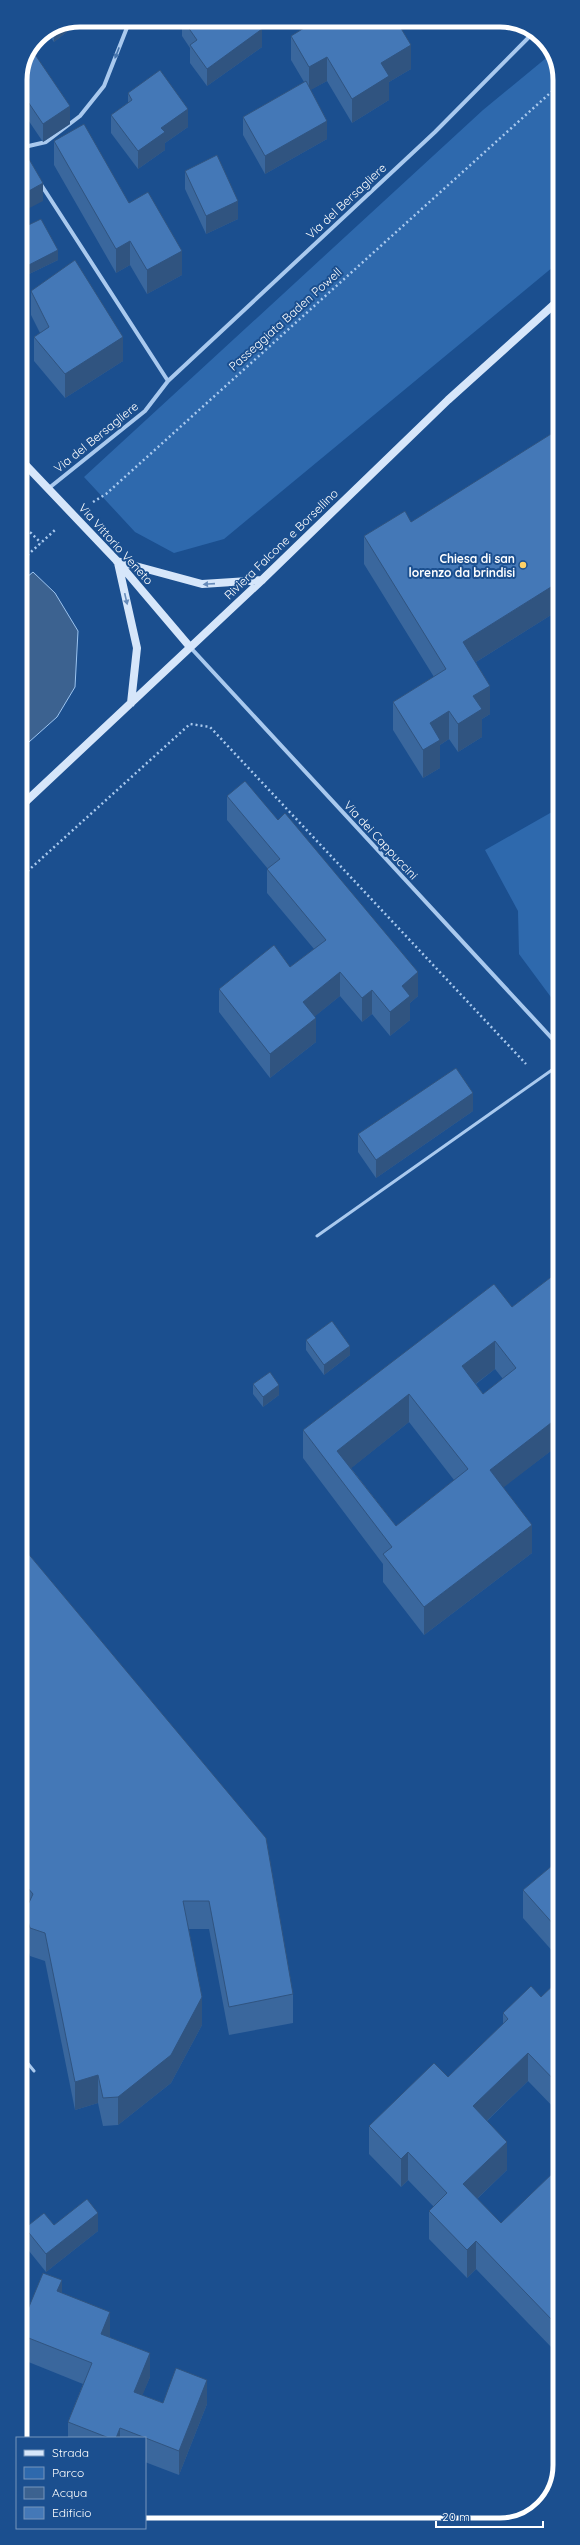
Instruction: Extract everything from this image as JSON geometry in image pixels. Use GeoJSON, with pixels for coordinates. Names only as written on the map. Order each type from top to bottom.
{"type":"FeatureCollection","features":[{"type":"Feature","properties":{"kind":"main road","name":"Riviera Falcone e Borsellino"},"geometry":{"type":"LineString","coordinates":[[27,800],[262,580],[448,400],[553,305]]}},
{"type":"Feature","properties":{"kind":"main road","name":"Via Vittorio Veneto"},"geometry":{"type":"LineString","coordinates":[[27,466],[117,561],[190,647]]}},
{"type":"Feature","properties":{"kind":"main road"},"geometry":{"type":"LineString","coordinates":[[131,703],[137,648],[117,561],[202,584],[262,580]]}},
{"type":"Feature","properties":{"kind":"street"},"geometry":{"type":"LineString","coordinates":[[27,146],[46,142],[80,116],[104,86],[127,27]]}},
{"type":"Feature","properties":{"kind":"street","name":"Via del Bersagliere"},"geometry":{"type":"LineString","coordinates":[[49,488],[145,411],[168,381],[435,132],[530,36]]}},
{"type":"Feature","properties":{"kind":"street"},"geometry":{"type":"LineString","coordinates":[[37,178],[168,381]]}},
{"type":"Feature","properties":{"kind":"street","name":"Via dei Cappuccini"},"geometry":{"type":"LineString","coordinates":[[190,647],[553,1040]]}},
{"type":"Feature","properties":{"kind":"lane"},"geometry":{"type":"LineString","coordinates":[[317,1236],[553,1069]]}},
{"type":"Feature","properties":{"kind":"lane"},"geometry":{"type":"LineString","coordinates":[[27,2062],[34,2071]]}},
{"type":"Feature","properties":{"kind":"path","name":"Passeggiata Baden Powell"},"geometry":{"type":"LineString","coordinates":[[27,556],[73,514],[106,494],[553,90]]}},
{"type":"Feature","properties":{"kind":"path"},"geometry":{"type":"LineString","coordinates":[[27,532],[31,533],[41,543]]}},
{"type":"Feature","properties":{"kind":"path"},"geometry":{"type":"LineString","coordinates":[[27,872],[190,724],[210,727],[540,1079]]}},
{"type":"Feature","properties":{"kind":"green space"},"geometry":{"type":"Polygon","coordinates":[[[548,57],[552,69],[553,80],[553,267],[224,539],[174,553],[135,532],[84,477],[483,110],[548,57]]]}},
{"type":"Feature","properties":{"kind":"green space"},"geometry":{"type":"Polygon","coordinates":[[[553,811],[553,1000],[519,954],[518,911],[485,850],[553,811]]]}},
{"type":"Feature","properties":{"kind":"water"},"geometry":{"type":"Polygon","coordinates":[[[33,572],[55,593],[78,631],[75,687],[57,717],[27,744],[27,577],[33,572]]]}},
{"type":"Feature","properties":{"kind":"building"},"geometry":{"type":"Polygon","coordinates":[[[188,27],[261,27],[262,29],[207,69],[190,45],[197,40],[188,27]]]}},
{"type":"Feature","properties":{"kind":"building"},"geometry":{"type":"Polygon","coordinates":[[[306,27],[400,27],[411,45],[381,63],[389,76],[352,99],[327,57],[309,67],[291,36],[306,27]]]}},
{"type":"Feature","properties":{"kind":"building"},"geometry":{"type":"Polygon","coordinates":[[[34,53],[70,106],[43,124],[27,100],[28,69],[34,53]]]}},
{"type":"Feature","properties":{"kind":"building"},"geometry":{"type":"Polygon","coordinates":[[[160,70],[188,109],[161,128],[165,132],[138,151],[111,115],[132,100],[128,93],[160,70]]]}},
{"type":"Feature","properties":{"kind":"building"},"geometry":{"type":"Polygon","coordinates":[[[306,81],[327,121],[265,156],[243,117],[306,81]]]}},
{"type":"Feature","properties":{"kind":"building"},"geometry":{"type":"Polygon","coordinates":[[[84,124],[129,203],[148,192],[182,251],[147,270],[130,241],[116,249],[54,141],[84,124]]]}},
{"type":"Feature","properties":{"kind":"building"},"geometry":{"type":"Polygon","coordinates":[[[217,155],[238,201],[206,216],[185,171],[217,155]]]}},
{"type":"Feature","properties":{"kind":"building"},"geometry":{"type":"Polygon","coordinates":[[[27,156],[43,183],[27,192],[27,156]]]}},
{"type":"Feature","properties":{"kind":"building"},"geometry":{"type":"Polygon","coordinates":[[[41,219],[58,250],[27,266],[27,226],[41,219]]]}},
{"type":"Feature","properties":{"kind":"building"},"geometry":{"type":"Polygon","coordinates":[[[75,260],[123,337],[65,374],[34,337],[49,327],[31,291],[75,260]]]}},
{"type":"Feature","properties":{"kind":"building"},"geometry":{"type":"Polygon","coordinates":[[[553,433],[553,586],[463,642],[490,686],[473,696],[482,709],[458,724],[449,711],[430,723],[440,740],[423,750],[393,702],[446,669],[364,536],[405,511],[411,522],[553,433]]]}},
{"type":"Feature","properties":{"kind":"building"},"geometry":{"type":"Polygon","coordinates":[[[245,781],[278,820],[285,813],[418,972],[402,986],[410,996],[390,1012],[372,990],[362,998],[340,972],[303,1002],[316,1018],[270,1054],[219,989],[274,945],[290,967],[326,940],[267,869],[280,859],[227,796],[245,781]]]}},
{"type":"Feature","properties":{"kind":"building"},"geometry":{"type":"Polygon","coordinates":[[[456,1068],[473,1093],[376,1160],[358,1134],[456,1068]]]}},
{"type":"Feature","properties":{"kind":"building"},"geometry":{"type":"Polygon","coordinates":[[[553,1276],[553,1421],[490,1470],[532,1525],[424,1607],[383,1554],[392,1547],[303,1430],[494,1284],[512,1307],[553,1276]],[[495,1341],[462,1366],[483,1394],[516,1368],[495,1341]],[[409,1394],[337,1451],[396,1526],[468,1469],[409,1394]]]}},
{"type":"Feature","properties":{"kind":"building"},"geometry":{"type":"Polygon","coordinates":[[[332,1321],[350,1346],[324,1365],[306,1340],[332,1321]]]}},
{"type":"Feature","properties":{"kind":"building"},"geometry":{"type":"Polygon","coordinates":[[[270,1372],[279,1385],[263,1397],[253,1384],[270,1372]]]}},
{"type":"Feature","properties":{"kind":"building"},"geometry":{"type":"Polygon","coordinates":[[[27,1552],[266,1838],[293,1994],[229,2007],[209,1901],[183,1901],[202,1997],[171,2055],[118,2097],[103,2098],[98,2075],[75,2082],[45,1933],[30,1928],[27,1918],[27,1907],[33,1894],[27,1887],[27,1552]]]}},
{"type":"Feature","properties":{"kind":"building"},"geometry":{"type":"Polygon","coordinates":[[[553,1865],[553,1924],[523,1890],[553,1865]]]}},
{"type":"Feature","properties":{"kind":"building"},"geometry":{"type":"Polygon","coordinates":[[[531,1986],[541,1997],[553,1986],[553,2079],[528,2053],[473,2106],[507,2142],[463,2184],[501,2223],[553,2173],[553,2321],[476,2241],[467,2250],[429,2211],[447,2193],[408,2152],[401,2159],[369,2126],[434,2063],[448,2077],[508,2019],[503,2013],[531,1986]]]}},
{"type":"Feature","properties":{"kind":"building"},"geometry":{"type":"Polygon","coordinates":[[[87,2199],[98,2213],[46,2254],[27,2230],[27,2226],[44,2213],[54,2225],[87,2199]]]}},
{"type":"Feature","properties":{"kind":"building"},"geometry":{"type":"Polygon","coordinates":[[[43,2273],[62,2280],[57,2291],[110,2312],[101,2334],[150,2353],[134,2392],[163,2403],[176,2368],[207,2380],[179,2451],[120,2428],[116,2437],[106,2437],[68,2422],[92,2363],[27,2337],[27,2312],[43,2273]]]}},
{"type":"Feature","properties":{"kind":"place","name":"Chiesa di san lorenzo da brindisi"},"geometry":{"type":"Point","coordinates":[523,565]}}]}
